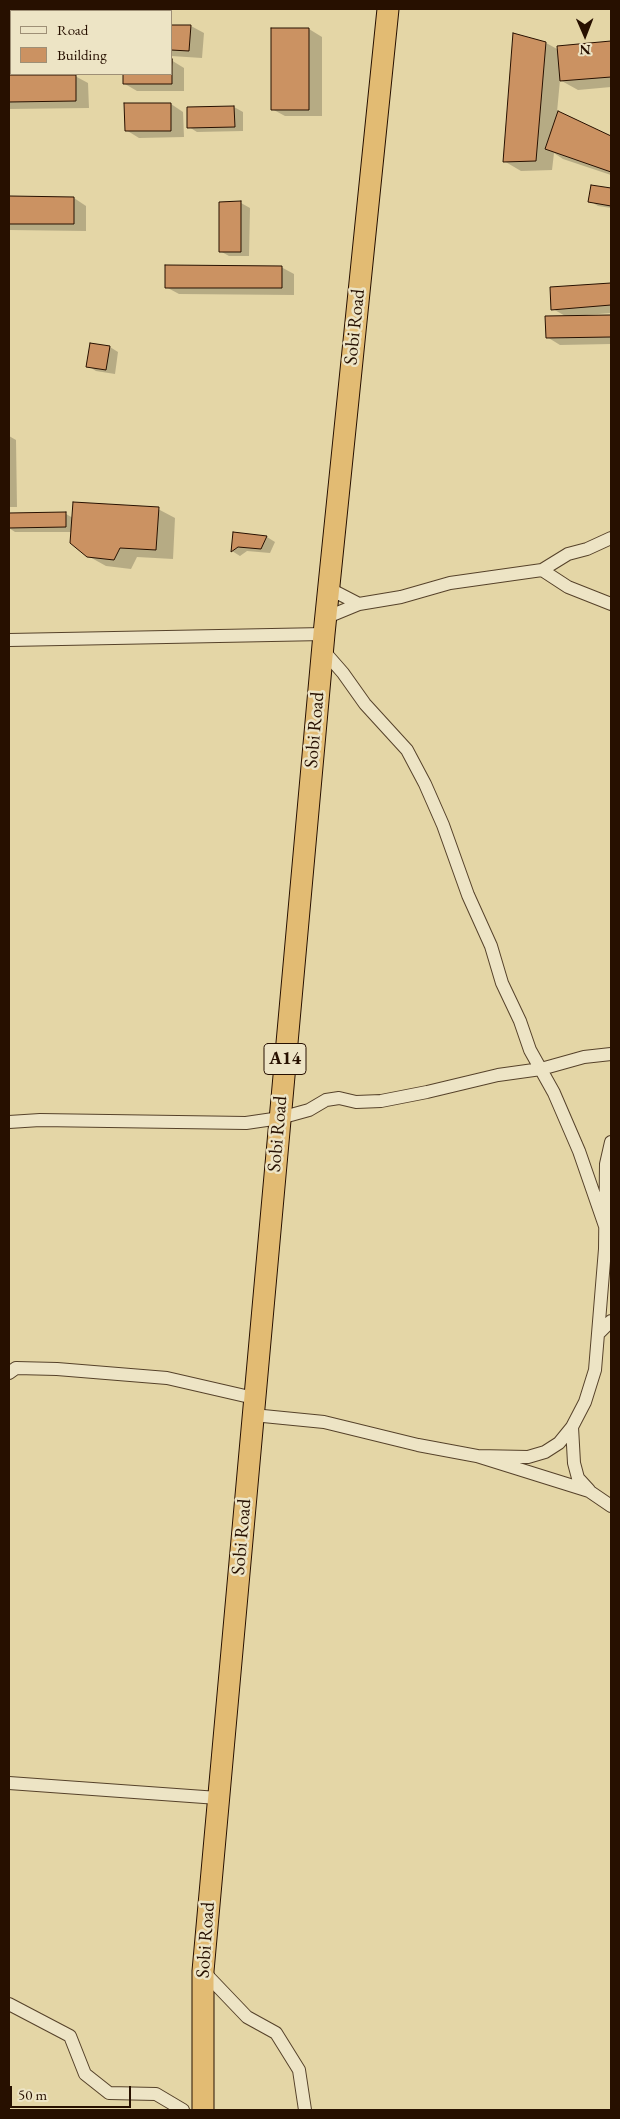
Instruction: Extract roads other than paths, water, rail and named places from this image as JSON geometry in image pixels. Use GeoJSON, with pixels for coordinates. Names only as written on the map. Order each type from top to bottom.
{"type":"FeatureCollection","features":[{"type":"Feature","properties":{"kind":"highway","name":"Sobi Road"},"geometry":{"type":"LineString","coordinates":[[203,2110],[203,1971],[218,1798],[328,588],[388,9]]}},
{"type":"Feature","properties":{"kind":"street"},"geometry":{"type":"LineString","coordinates":[[9,640],[324,634],[359,604],[401,597],[450,583],[542,570],[568,554],[588,549],[611,538]]}},
{"type":"Feature","properties":{"kind":"street"},"geometry":{"type":"LineString","coordinates":[[542,570],[568,587],[611,604]]}},
{"type":"Feature","properties":{"kind":"street"},"geometry":{"type":"LineString","coordinates":[[328,588],[359,604]]}},
{"type":"Feature","properties":{"kind":"street"},"geometry":{"type":"LineString","coordinates":[[324,634],[343,673],[364,704],[407,750],[443,825],[468,895],[491,946],[502,982],[520,1021],[530,1050],[554,1093],[609,1227]]}},
{"type":"Feature","properties":{"kind":"street"},"geometry":{"type":"LineString","coordinates":[[9,1122],[40,1120],[246,1123],[280,1118],[309,1110],[326,1100],[339,1098],[356,1102],[380,1101],[498,1075],[541,1069],[584,1057],[611,1054]]}},
{"type":"Feature","properties":{"kind":"street"},"geometry":{"type":"LineString","coordinates":[[476,1456],[528,1456],[544,1452],[559,1444],[572,1428],[585,1402],[595,1370],[598,1334],[607,1292],[609,1227],[606,1164],[611,1142]]}},
{"type":"Feature","properties":{"kind":"street"},"geometry":{"type":"LineString","coordinates":[[598,1334],[611,1320]]}},
{"type":"Feature","properties":{"kind":"street"},"geometry":{"type":"LineString","coordinates":[[9,1373],[16,1368],[58,1369],[167,1378],[254,1407],[418,1445],[476,1456],[589,1491]]}},
{"type":"Feature","properties":{"kind":"street"},"geometry":{"type":"LineString","coordinates":[[572,1428],[574,1463],[578,1478],[589,1491],[611,1506]]}},
{"type":"Feature","properties":{"kind":"street"},"geometry":{"type":"LineString","coordinates":[[9,1783],[218,1798]]}},
{"type":"Feature","properties":{"kind":"street"},"geometry":{"type":"LineString","coordinates":[[203,1971],[247,2017],[276,2033],[299,2070],[305,2110]]}},
{"type":"Feature","properties":{"kind":"street"},"geometry":{"type":"LineString","coordinates":[[9,2004],[70,2036],[85,2074],[109,2093],[156,2094],[183,2110]]}}]}
